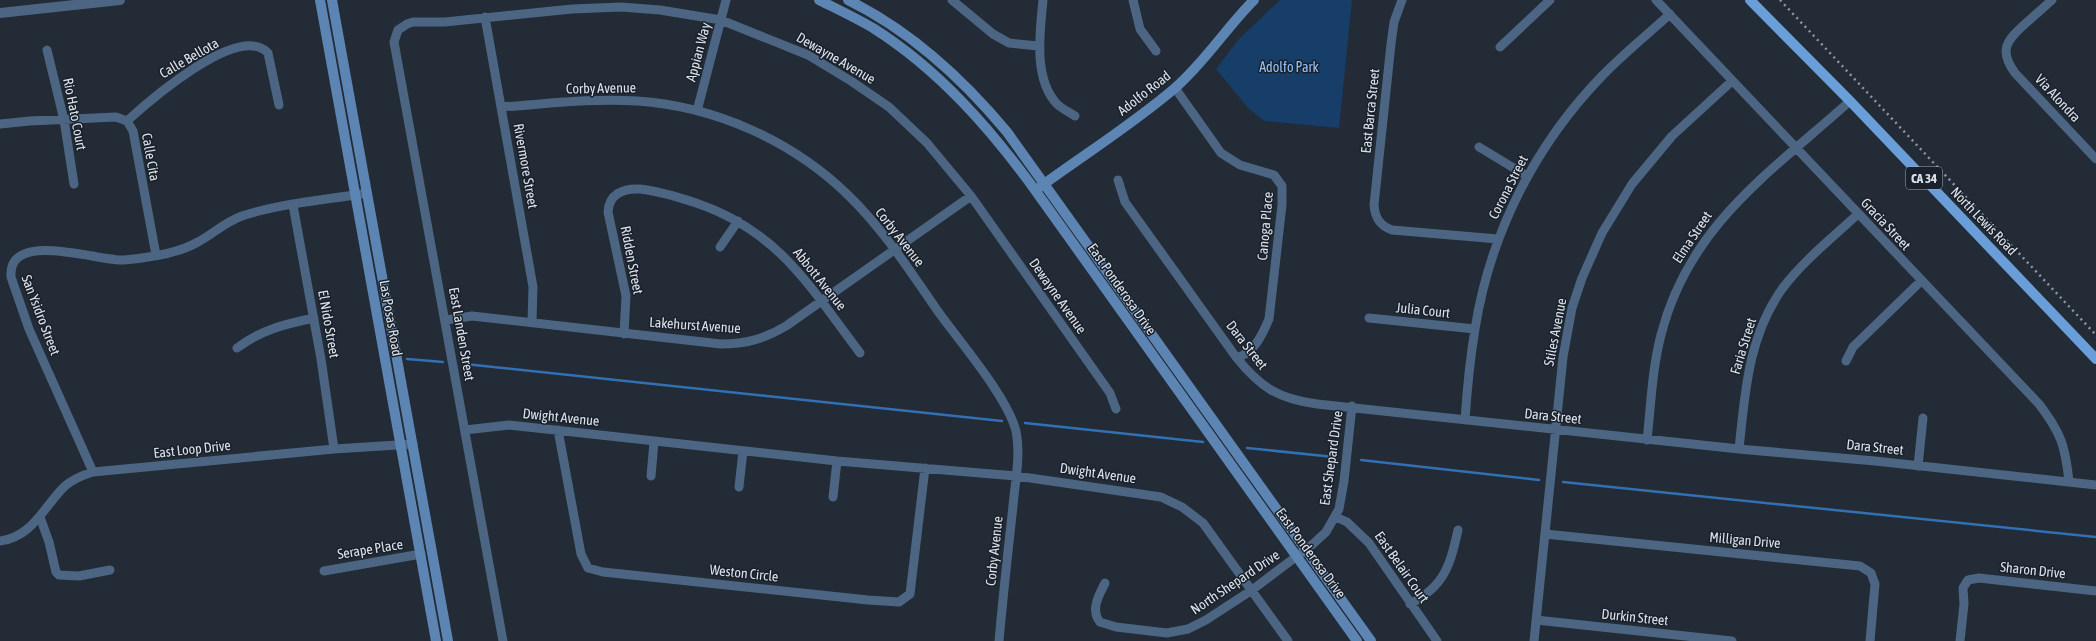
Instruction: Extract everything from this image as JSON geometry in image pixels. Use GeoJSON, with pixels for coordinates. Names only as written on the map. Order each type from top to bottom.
{"type":"FeatureCollection","features":[{"type":"Feature","properties":{"kind":"main road","name":"Las Posas Road"},"geometry":{"type":"LineString","coordinates":[[320,0],[436,641]]}},
{"type":"Feature","properties":{"kind":"main road","name":"Las Posas Road"},"geometry":{"type":"LineString","coordinates":[[332,0],[448,641]]}},
{"type":"Feature","properties":{"kind":"main road","name":"East Ponderosa Drive"},"geometry":{"type":"LineString","coordinates":[[819,0],[872,28],[901,48],[950,89],[992,135],[1035,190],[1357,641]]}},
{"type":"Feature","properties":{"kind":"main road","name":"East Ponderosa Drive"},"geometry":{"type":"LineString","coordinates":[[848,0],[893,27],[944,66],[967,87],[1007,132],[1371,641]]}},
{"type":"Feature","properties":{"kind":"main road","name":"Adolfo Road"},"geometry":{"type":"LineString","coordinates":[[1035,190],[1175,88],[1197,66],[1229,27],[1254,0]]}},
{"type":"Feature","properties":{"kind":"main road","name":"North Lewis Road"},"geometry":{"type":"LineString","coordinates":[[1750,0],[1850,102],[2096,359]]}},
{"type":"Feature","properties":{"kind":"street"},"geometry":{"type":"LineString","coordinates":[[0,13],[120,0]]}},
{"type":"Feature","properties":{"kind":"street","name":"Appian Way"},"geometry":{"type":"LineString","coordinates":[[697,111],[726,0]]}},
{"type":"Feature","properties":{"kind":"street"},"geometry":{"type":"LineString","coordinates":[[952,0],[993,34],[1009,43],[1038,46]]}},
{"type":"Feature","properties":{"kind":"street"},"geometry":{"type":"LineString","coordinates":[[1043,0],[1038,46],[1046,85],[1056,103],[1075,116]]}},
{"type":"Feature","properties":{"kind":"street"},"geometry":{"type":"LineString","coordinates":[[1133,0],[1140,29],[1156,51]]}},
{"type":"Feature","properties":{"kind":"street","name":"East Barca Street"},"geometry":{"type":"LineString","coordinates":[[1402,0],[1394,22],[1374,205],[1377,219],[1381,224],[1392,230],[1498,240]]}},
{"type":"Feature","properties":{"kind":"street"},"geometry":{"type":"LineString","coordinates":[[1500,47],[1550,0]]}},
{"type":"Feature","properties":{"kind":"street","name":"Gracia Street"},"geometry":{"type":"LineString","coordinates":[[1656,0],[2039,404],[2052,422],[2065,448],[2069,481]]}},
{"type":"Feature","properties":{"kind":"street","name":"Via Alondra"},"geometry":{"type":"LineString","coordinates":[[2052,0],[2011,37],[2006,52],[2007,59],[2015,73],[2096,159]]}},
{"type":"Feature","properties":{"kind":"street","name":"Dewayne Avenue"},"geometry":{"type":"LineString","coordinates":[[396,33],[403,26],[414,22],[446,22],[572,9],[621,7],[672,11],[721,20],[808,55],[873,95],[922,138],[971,196],[1110,393],[1116,409]]}},
{"type":"Feature","properties":{"kind":"street","name":"Corona Street"},"geometry":{"type":"LineString","coordinates":[[1465,420],[1475,329],[1486,280],[1498,240],[1513,204],[1528,176],[1574,108],[1602,76],[1670,14]]}},
{"type":"Feature","properties":{"kind":"street","name":"Rivermore Street"},"geometry":{"type":"LineString","coordinates":[[485,17],[533,287],[532,322]]}},
{"type":"Feature","properties":{"kind":"street","name":"East Landen Street"},"geometry":{"type":"LineString","coordinates":[[396,33],[394,42],[446,320],[503,641]]}},
{"type":"Feature","properties":{"kind":"street","name":"Calle Bellota"},"geometry":{"type":"LineString","coordinates":[[127,121],[167,86],[221,53],[240,48],[262,48],[268,53],[279,105]]}},
{"type":"Feature","properties":{"kind":"street","name":"Rio Hato Court"},"geometry":{"type":"LineString","coordinates":[[47,50],[64,120],[74,184]]}},
{"type":"Feature","properties":{"kind":"street","name":"Stiles Avenue"},"geometry":{"type":"LineString","coordinates":[[1534,641],[1567,329],[1582,278],[1602,233],[1620,202],[1651,159],[1672,136],[1732,81]]}},
{"type":"Feature","properties":{"kind":"street","name":"Canoga Place"},"geometry":{"type":"LineString","coordinates":[[1175,88],[1222,153],[1240,165],[1274,175],[1282,186],[1282,205],[1274,286],[1269,319],[1257,343],[1246,354],[1236,357]]}},
{"type":"Feature","properties":{"kind":"street","name":"Corby Avenue"},"geometry":{"type":"LineString","coordinates":[[501,107],[606,100],[658,103],[697,111],[738,124],[794,153],[808,162],[849,196],[894,250],[1002,401],[1016,430],[1018,447],[1016,476],[999,641]]}},
{"type":"Feature","properties":{"kind":"street","name":"Elma Street"},"geometry":{"type":"LineString","coordinates":[[1648,440],[1657,350],[1666,316],[1679,284],[1699,249],[1726,212],[1795,148],[1850,102]]}},
{"type":"Feature","properties":{"kind":"street","name":"Calle Cita"},"geometry":{"type":"LineString","coordinates":[[0,124],[116,116],[127,121],[133,131],[156,255]]}},
{"type":"Feature","properties":{"kind":"street"},"geometry":{"type":"LineString","coordinates":[[1479,147],[1528,176]]}},
{"type":"Feature","properties":{"kind":"street","name":"Dara Street"},"geometry":{"type":"LineString","coordinates":[[1118,180],[1125,202],[1236,357],[1252,377],[1262,385],[1288,398],[1317,404],[1352,406],[1648,440],[2096,484]]}},
{"type":"Feature","properties":{"kind":"street","name":"Abbott Avenue"},"geometry":{"type":"LineString","coordinates":[[616,194],[624,190],[635,189],[669,195],[706,206],[738,221],[766,240],[786,257],[806,280],[860,353]]}},
{"type":"Feature","properties":{"kind":"street","name":"San Ysidro Street"},"geometry":{"type":"LineString","coordinates":[[93,472],[29,329],[11,277],[12,266],[22,256],[45,251],[69,251],[102,259],[121,260],[156,255],[191,246],[223,225],[241,217],[293,205],[367,193]]}},
{"type":"Feature","properties":{"kind":"street","name":"Ridden Street"},"geometry":{"type":"LineString","coordinates":[[616,194],[610,201],[608,212],[626,296],[624,334]]}},
{"type":"Feature","properties":{"kind":"street","name":"Lakehurst Avenue"},"geometry":{"type":"LineString","coordinates":[[446,320],[472,316],[721,344],[750,342],[777,331],[822,302],[971,196]]}},
{"type":"Feature","properties":{"kind":"street","name":"El Nido Street"},"geometry":{"type":"LineString","coordinates":[[293,205],[314,318],[334,449]]}},
{"type":"Feature","properties":{"kind":"street","name":"Faria Street"},"geometry":{"type":"LineString","coordinates":[[1739,449],[1746,378],[1761,328],[1770,310],[1782,289],[1795,274],[1858,214]]}},
{"type":"Feature","properties":{"kind":"street"},"geometry":{"type":"LineString","coordinates":[[720,247],[738,221]]}},
{"type":"Feature","properties":{"kind":"street"},"geometry":{"type":"LineString","coordinates":[[1846,361],[1853,347],[1921,281]]}},
{"type":"Feature","properties":{"kind":"street"},"geometry":{"type":"LineString","coordinates":[[237,348],[252,337],[269,329],[314,318]]}},
{"type":"Feature","properties":{"kind":"street","name":"Julia Court"},"geometry":{"type":"LineString","coordinates":[[1369,318],[1475,329]]}},
{"type":"Feature","properties":{"kind":"street","name":"East Shepard Drive"},"geometry":{"type":"LineString","coordinates":[[1306,550],[1326,532],[1336,517],[1341,503],[1352,406]]}},
{"type":"Feature","properties":{"kind":"street"},"geometry":{"type":"LineString","coordinates":[[1918,466],[1923,418]]}},
{"type":"Feature","properties":{"kind":"street","name":"Dwight Avenue"},"geometry":{"type":"LineString","coordinates":[[465,430],[502,425],[558,430],[654,442],[837,461],[1016,476],[1150,494],[1171,501],[1192,513],[1203,523],[1288,641]]}},
{"type":"Feature","properties":{"kind":"street","name":"Weston Circle"},"geometry":{"type":"LineString","coordinates":[[558,430],[581,554],[588,568],[603,572],[868,600],[899,602],[910,594],[925,468]]}},
{"type":"Feature","properties":{"kind":"street"},"geometry":{"type":"LineString","coordinates":[[651,476],[654,442]]}},
{"type":"Feature","properties":{"kind":"street","name":"East Loop Drive"},"geometry":{"type":"LineString","coordinates":[[0,541],[12,539],[26,531],[70,483],[93,472],[334,449],[413,444]]}},
{"type":"Feature","properties":{"kind":"street"},"geometry":{"type":"LineString","coordinates":[[739,487],[743,451]]}},
{"type":"Feature","properties":{"kind":"street"},"geometry":{"type":"LineString","coordinates":[[833,496],[837,461]]}},
{"type":"Feature","properties":{"kind":"street"},"geometry":{"type":"LineString","coordinates":[[40,517],[49,542],[56,572],[59,575],[68,576],[110,570]]}},
{"type":"Feature","properties":{"kind":"street","name":"East Belair Court"},"geometry":{"type":"LineString","coordinates":[[1336,517],[1347,522],[1369,543],[1437,641]]}},
{"type":"Feature","properties":{"kind":"street"},"geometry":{"type":"LineString","coordinates":[[1410,604],[1430,592],[1445,574],[1451,560],[1458,530]]}},
{"type":"Feature","properties":{"kind":"street","name":"Milligan Drive"},"geometry":{"type":"LineString","coordinates":[[1545,534],[1860,566],[1871,573],[1875,584],[1870,641]]}},
{"type":"Feature","properties":{"kind":"street","name":"North Shepard Drive"},"geometry":{"type":"LineString","coordinates":[[1105,584],[1096,605],[1096,614],[1100,622],[1116,627],[1167,633],[1194,627],[1252,590],[1306,550]]}},
{"type":"Feature","properties":{"kind":"street","name":"Serape Place"},"geometry":{"type":"LineString","coordinates":[[324,571],[421,554]]}},
{"type":"Feature","properties":{"kind":"street","name":"Sharon Drive"},"geometry":{"type":"LineString","coordinates":[[1960,641],[1964,604],[1963,588],[1968,580],[1979,578],[2096,590]]}},
{"type":"Feature","properties":{"kind":"street","name":"Durkin Street"},"geometry":{"type":"LineString","coordinates":[[1536,620],[1732,641]]}},
{"type":"Feature","properties":{"kind":"green space","name":"Adolfo Park"},"geometry":{"type":"Polygon","coordinates":[[[1280,0],[1352,0],[1339,128],[1264,121],[1249,109],[1216,69],[1238,40],[1280,0]]]}},
{"type":"Feature","properties":{"kind":"waterway"},"geometry":{"type":"LineString","coordinates":[[407,359],[443,362]]}},
{"type":"Feature","properties":{"kind":"waterway"},"geometry":{"type":"LineString","coordinates":[[465,364],[1002,421]]}},
{"type":"Feature","properties":{"kind":"waterway"},"geometry":{"type":"LineString","coordinates":[[1025,423],[1203,442]]}},
{"type":"Feature","properties":{"kind":"waterway"},"geometry":{"type":"LineString","coordinates":[[1247,448],[1334,457]]}},
{"type":"Feature","properties":{"kind":"waterway"},"geometry":{"type":"LineString","coordinates":[[1361,460],[1539,480]]}},
{"type":"Feature","properties":{"kind":"waterway"},"geometry":{"type":"LineString","coordinates":[[1563,482],[2096,537]]}},
{"type":"Feature","properties":{"kind":"railway"},"geometry":{"type":"LineString","coordinates":[[1780,0],[2096,335]]}}]}
